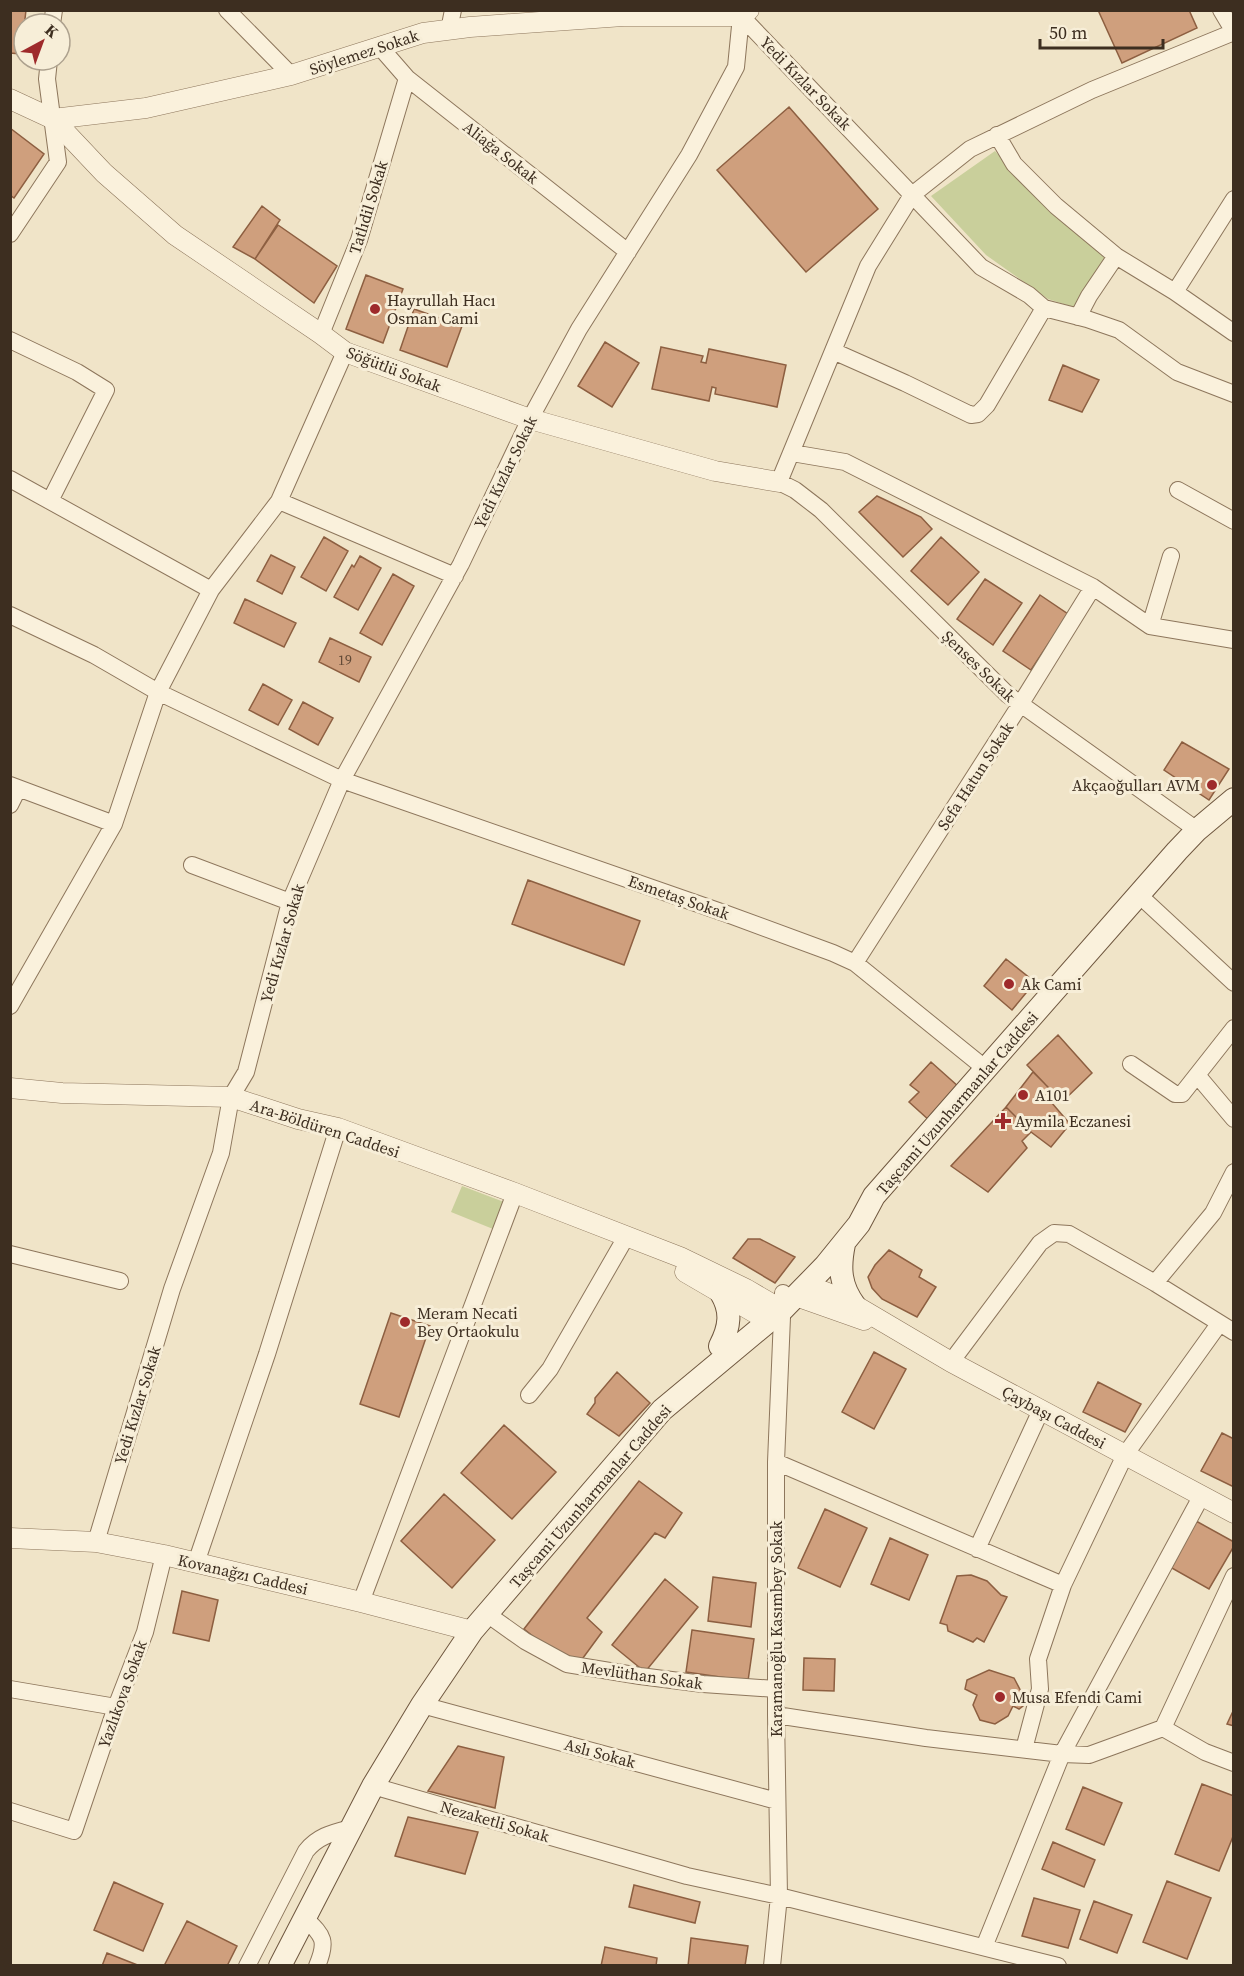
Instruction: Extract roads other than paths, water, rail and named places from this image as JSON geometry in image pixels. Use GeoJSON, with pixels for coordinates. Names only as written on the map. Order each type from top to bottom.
{"type":"FeatureCollection","features":[{"type":"Feature","properties":{"kind":"main road","name":"Taşcami Uzunharmanlar Caddesi"},"geometry":{"type":"LineString","coordinates":[[280,1965],[373,1786],[422,1705],[480,1623],[662,1410],[844,1244],[859,1224],[874,1196],[1197,830],[1230,799]]}},
{"type":"Feature","properties":{"kind":"main road"},"geometry":{"type":"LineString","coordinates":[[662,1410],[669,1396],[682,1380],[720,1346],[781,1303],[855,1211],[874,1196]]}},
{"type":"Feature","properties":{"kind":"main road"},"geometry":{"type":"LineString","coordinates":[[844,1244],[842,1278],[847,1296],[855,1306]]}},
{"type":"Feature","properties":{"kind":"main road"},"geometry":{"type":"LineString","coordinates":[[720,1346],[726,1335],[729,1318],[729,1309],[721,1293]]}},
{"type":"Feature","properties":{"kind":"street"},"geometry":{"type":"LineString","coordinates":[[227,10],[291,75]]}},
{"type":"Feature","properties":{"kind":"street"},"geometry":{"type":"LineString","coordinates":[[779,482],[868,266],[912,195],[970,149],[1092,90],[1233,32],[1221,10]]}},
{"type":"Feature","properties":{"kind":"street","name":"Söylemez Sokak"},"geometry":{"type":"LineString","coordinates":[[53,119],[146,108],[291,75],[423,33],[451,20],[745,13]]}},
{"type":"Feature","properties":{"kind":"street","name":"Yedi Kızlar Sokak"},"geometry":{"type":"LineString","coordinates":[[745,13],[981,267],[1029,295],[1044,308],[1119,330],[1177,372],[1233,394]]}},
{"type":"Feature","properties":{"kind":"street","name":"Yedi Kızlar Sokak"},"geometry":{"type":"LineString","coordinates":[[96,1542],[172,1289],[221,1153],[231,1098],[246,1072],[290,902],[342,780],[455,576],[530,419],[579,329],[689,155],[736,67],[745,13]]}},
{"type":"Feature","properties":{"kind":"street","name":"Aliağa Sokak"},"geometry":{"type":"LineString","coordinates":[[380,46],[406,78],[628,252]]}},
{"type":"Feature","properties":{"kind":"street"},"geometry":{"type":"LineString","coordinates":[[10,234],[58,162],[48,72]]}},
{"type":"Feature","properties":{"kind":"street","name":"Tatlıdil Sokak"},"geometry":{"type":"LineString","coordinates":[[321,334],[359,240],[406,78]]}},
{"type":"Feature","properties":{"kind":"street","name":"Söğütlü Sokak"},"geometry":{"type":"LineString","coordinates":[[10,99],[53,119],[104,172],[175,235],[345,352],[530,419],[715,471],[779,482]]}},
{"type":"Feature","properties":{"kind":"street"},"geometry":{"type":"LineString","coordinates":[[998,135],[1014,164],[1056,206],[1116,256],[1174,292],[1233,333]]}},
{"type":"Feature","properties":{"kind":"street"},"geometry":{"type":"LineString","coordinates":[[1174,292],[1233,199]]}},
{"type":"Feature","properties":{"kind":"street"},"geometry":{"type":"LineString","coordinates":[[1078,317],[1116,256]]}},
{"type":"Feature","properties":{"kind":"street"},"geometry":{"type":"LineString","coordinates":[[833,351],[905,382],[971,415],[978,414],[987,405],[1044,308]]}},
{"type":"Feature","properties":{"kind":"street"},"geometry":{"type":"LineString","coordinates":[[10,340],[77,372],[106,390],[50,501]]}},
{"type":"Feature","properties":{"kind":"street"},"geometry":{"type":"LineString","coordinates":[[10,1006],[114,824],[158,692],[211,590],[279,501],[345,352]]}},
{"type":"Feature","properties":{"kind":"street"},"geometry":{"type":"LineString","coordinates":[[792,453],[845,462],[1093,587],[1150,626],[1233,640]]}},
{"type":"Feature","properties":{"kind":"street"},"geometry":{"type":"LineString","coordinates":[[10,479],[211,590]]}},
{"type":"Feature","properties":{"kind":"street","name":"Şenses Sokak"},"geometry":{"type":"LineString","coordinates":[[779,482],[795,490],[821,510],[1020,705],[1197,830]]}},
{"type":"Feature","properties":{"kind":"street"},"geometry":{"type":"LineString","coordinates":[[1178,490],[1233,521]]}},
{"type":"Feature","properties":{"kind":"street"},"geometry":{"type":"LineString","coordinates":[[279,501],[455,576]]}},
{"type":"Feature","properties":{"kind":"street"},"geometry":{"type":"LineString","coordinates":[[1150,626],[1171,556]]}},
{"type":"Feature","properties":{"kind":"street","name":"Sefa Hatun Sokak"},"geometry":{"type":"LineString","coordinates":[[855,963],[1093,587]]}},
{"type":"Feature","properties":{"kind":"street","name":"Esmetaş Sokak"},"geometry":{"type":"LineString","coordinates":[[10,615],[94,656],[158,692],[342,780],[759,925],[855,963],[986,1069]]}},
{"type":"Feature","properties":{"kind":"street"},"geometry":{"type":"LineString","coordinates":[[10,805],[14,787],[114,824]]}},
{"type":"Feature","properties":{"kind":"street"},"geometry":{"type":"LineString","coordinates":[[192,865],[290,902]]}},
{"type":"Feature","properties":{"kind":"street"},"geometry":{"type":"LineString","coordinates":[[1139,895],[1233,983]]}},
{"type":"Feature","properties":{"kind":"street"},"geometry":{"type":"LineString","coordinates":[[1131,1064],[1175,1094],[1182,1094],[1233,1028]]}},
{"type":"Feature","properties":{"kind":"street"},"geometry":{"type":"LineString","coordinates":[[1197,1075],[1233,1119]]}},
{"type":"Feature","properties":{"kind":"street","name":"Ara-Böldüren Caddesi"},"geometry":{"type":"LineString","coordinates":[[10,1088],[62,1093],[231,1098],[298,1119],[338,1128],[515,1193],[687,1260],[781,1303]]}},
{"type":"Feature","properties":{"kind":"street"},"geometry":{"type":"LineString","coordinates":[[196,1563],[267,1354],[338,1128]]}},
{"type":"Feature","properties":{"kind":"street"},"geometry":{"type":"LineString","coordinates":[[1155,1283],[1213,1213],[1233,1172]]}},
{"type":"Feature","properties":{"kind":"street"},"geometry":{"type":"LineString","coordinates":[[361,1602],[515,1193]]}},
{"type":"Feature","properties":{"kind":"street"},"geometry":{"type":"LineString","coordinates":[[951,1362],[1040,1243],[1054,1233],[1069,1234],[1155,1283],[1226,1328],[1125,1455],[1062,1585],[1038,1659],[1040,1689],[1024,1749]]}},
{"type":"Feature","properties":{"kind":"street"},"geometry":{"type":"LineString","coordinates":[[529,1395],[550,1369],[626,1237]]}},
{"type":"Feature","properties":{"kind":"street","name":"Ara-Böldüren Caddesi"},"geometry":{"type":"LineString","coordinates":[[626,1237],[721,1293],[781,1303]]}},
{"type":"Feature","properties":{"kind":"street"},"geometry":{"type":"LineString","coordinates":[[10,1254],[120,1281]]}},
{"type":"Feature","properties":{"kind":"street","name":"Çaybaşı Caddesi"},"geometry":{"type":"LineString","coordinates":[[781,1303],[835,1295],[951,1362],[1233,1512]]}},
{"type":"Feature","properties":{"kind":"street","name":"Çaybaşı Caddesi"},"geometry":{"type":"LineString","coordinates":[[781,1303],[858,1319],[875,1319]]}},
{"type":"Feature","properties":{"kind":"street","name":"Karamanoğlu Kasımbey Sokak"},"geometry":{"type":"LineString","coordinates":[[772,1965],[779,1896],[776,1462],[781,1303]]}},
{"type":"Feature","properties":{"kind":"street"},"geometry":{"type":"LineString","coordinates":[[977,1549],[1041,1410]]}},
{"type":"Feature","properties":{"kind":"street"},"geometry":{"type":"LineString","coordinates":[[776,1462],[1062,1585]]}},
{"type":"Feature","properties":{"kind":"street"},"geometry":{"type":"LineString","coordinates":[[984,1947],[1062,1754],[1202,1495]]}},
{"type":"Feature","properties":{"kind":"street","name":"Kovanağzı Caddesi"},"geometry":{"type":"LineString","coordinates":[[10,1538],[96,1542],[164,1555],[361,1602],[480,1623]]}},
{"type":"Feature","properties":{"kind":"street","name":"Yazlıkova Sokak"},"geometry":{"type":"LineString","coordinates":[[10,1811],[75,1831],[145,1632],[164,1555]]}},
{"type":"Feature","properties":{"kind":"street"},"geometry":{"type":"LineString","coordinates":[[776,1715],[926,1738],[1062,1754],[1089,1755],[1163,1728],[1233,1576]]}},
{"type":"Feature","properties":{"kind":"street","name":"Mevlüthan Sokak"},"geometry":{"type":"LineString","coordinates":[[480,1623],[525,1641],[567,1664],[703,1684],[776,1689]]}},
{"type":"Feature","properties":{"kind":"street"},"geometry":{"type":"LineString","coordinates":[[10,1689],[117,1707]]}},
{"type":"Feature","properties":{"kind":"street","name":"Aslı Sokak"},"geometry":{"type":"LineString","coordinates":[[422,1705],[777,1802]]}},
{"type":"Feature","properties":{"kind":"street"},"geometry":{"type":"LineString","coordinates":[[1163,1728],[1205,1752],[1233,1763]]}},
{"type":"Feature","properties":{"kind":"street","name":"Nezaketli Sokak"},"geometry":{"type":"LineString","coordinates":[[373,1786],[687,1876],[779,1896],[1050,1965]]}},
{"type":"Feature","properties":{"kind":"street"},"geometry":{"type":"LineString","coordinates":[[247,1965],[306,1851],[314,1841],[324,1835],[351,1828]]}},
{"type":"Feature","properties":{"kind":"street"},"geometry":{"type":"LineString","coordinates":[[305,1918],[323,1940],[322,1953],[317,1965]]}},
{"type":"Feature","properties":{"kind":"place","name":"Hayrullah Hacı Osman Cami"},"geometry":{"type":"Point","coordinates":[375,309]}},
{"type":"Feature","properties":{"kind":"place","name":"Akçaoğulları AVM"},"geometry":{"type":"Point","coordinates":[1212,785]}},
{"type":"Feature","properties":{"kind":"place","name":"Ak Cami"},"geometry":{"type":"Point","coordinates":[1009,984]}},
{"type":"Feature","properties":{"kind":"place","name":"A101"},"geometry":{"type":"Point","coordinates":[1023,1095]}},
{"type":"Feature","properties":{"kind":"place","name":"Aymila Eczanesi"},"geometry":{"type":"Point","coordinates":[1003,1121]}},
{"type":"Feature","properties":{"kind":"place","name":"Meram Necati Bey Ortaokulu"},"geometry":{"type":"Point","coordinates":[405,1322]}},
{"type":"Feature","properties":{"kind":"place","name":"Musa Efendi Cami"},"geometry":{"type":"Point","coordinates":[1000,1697]}}]}
